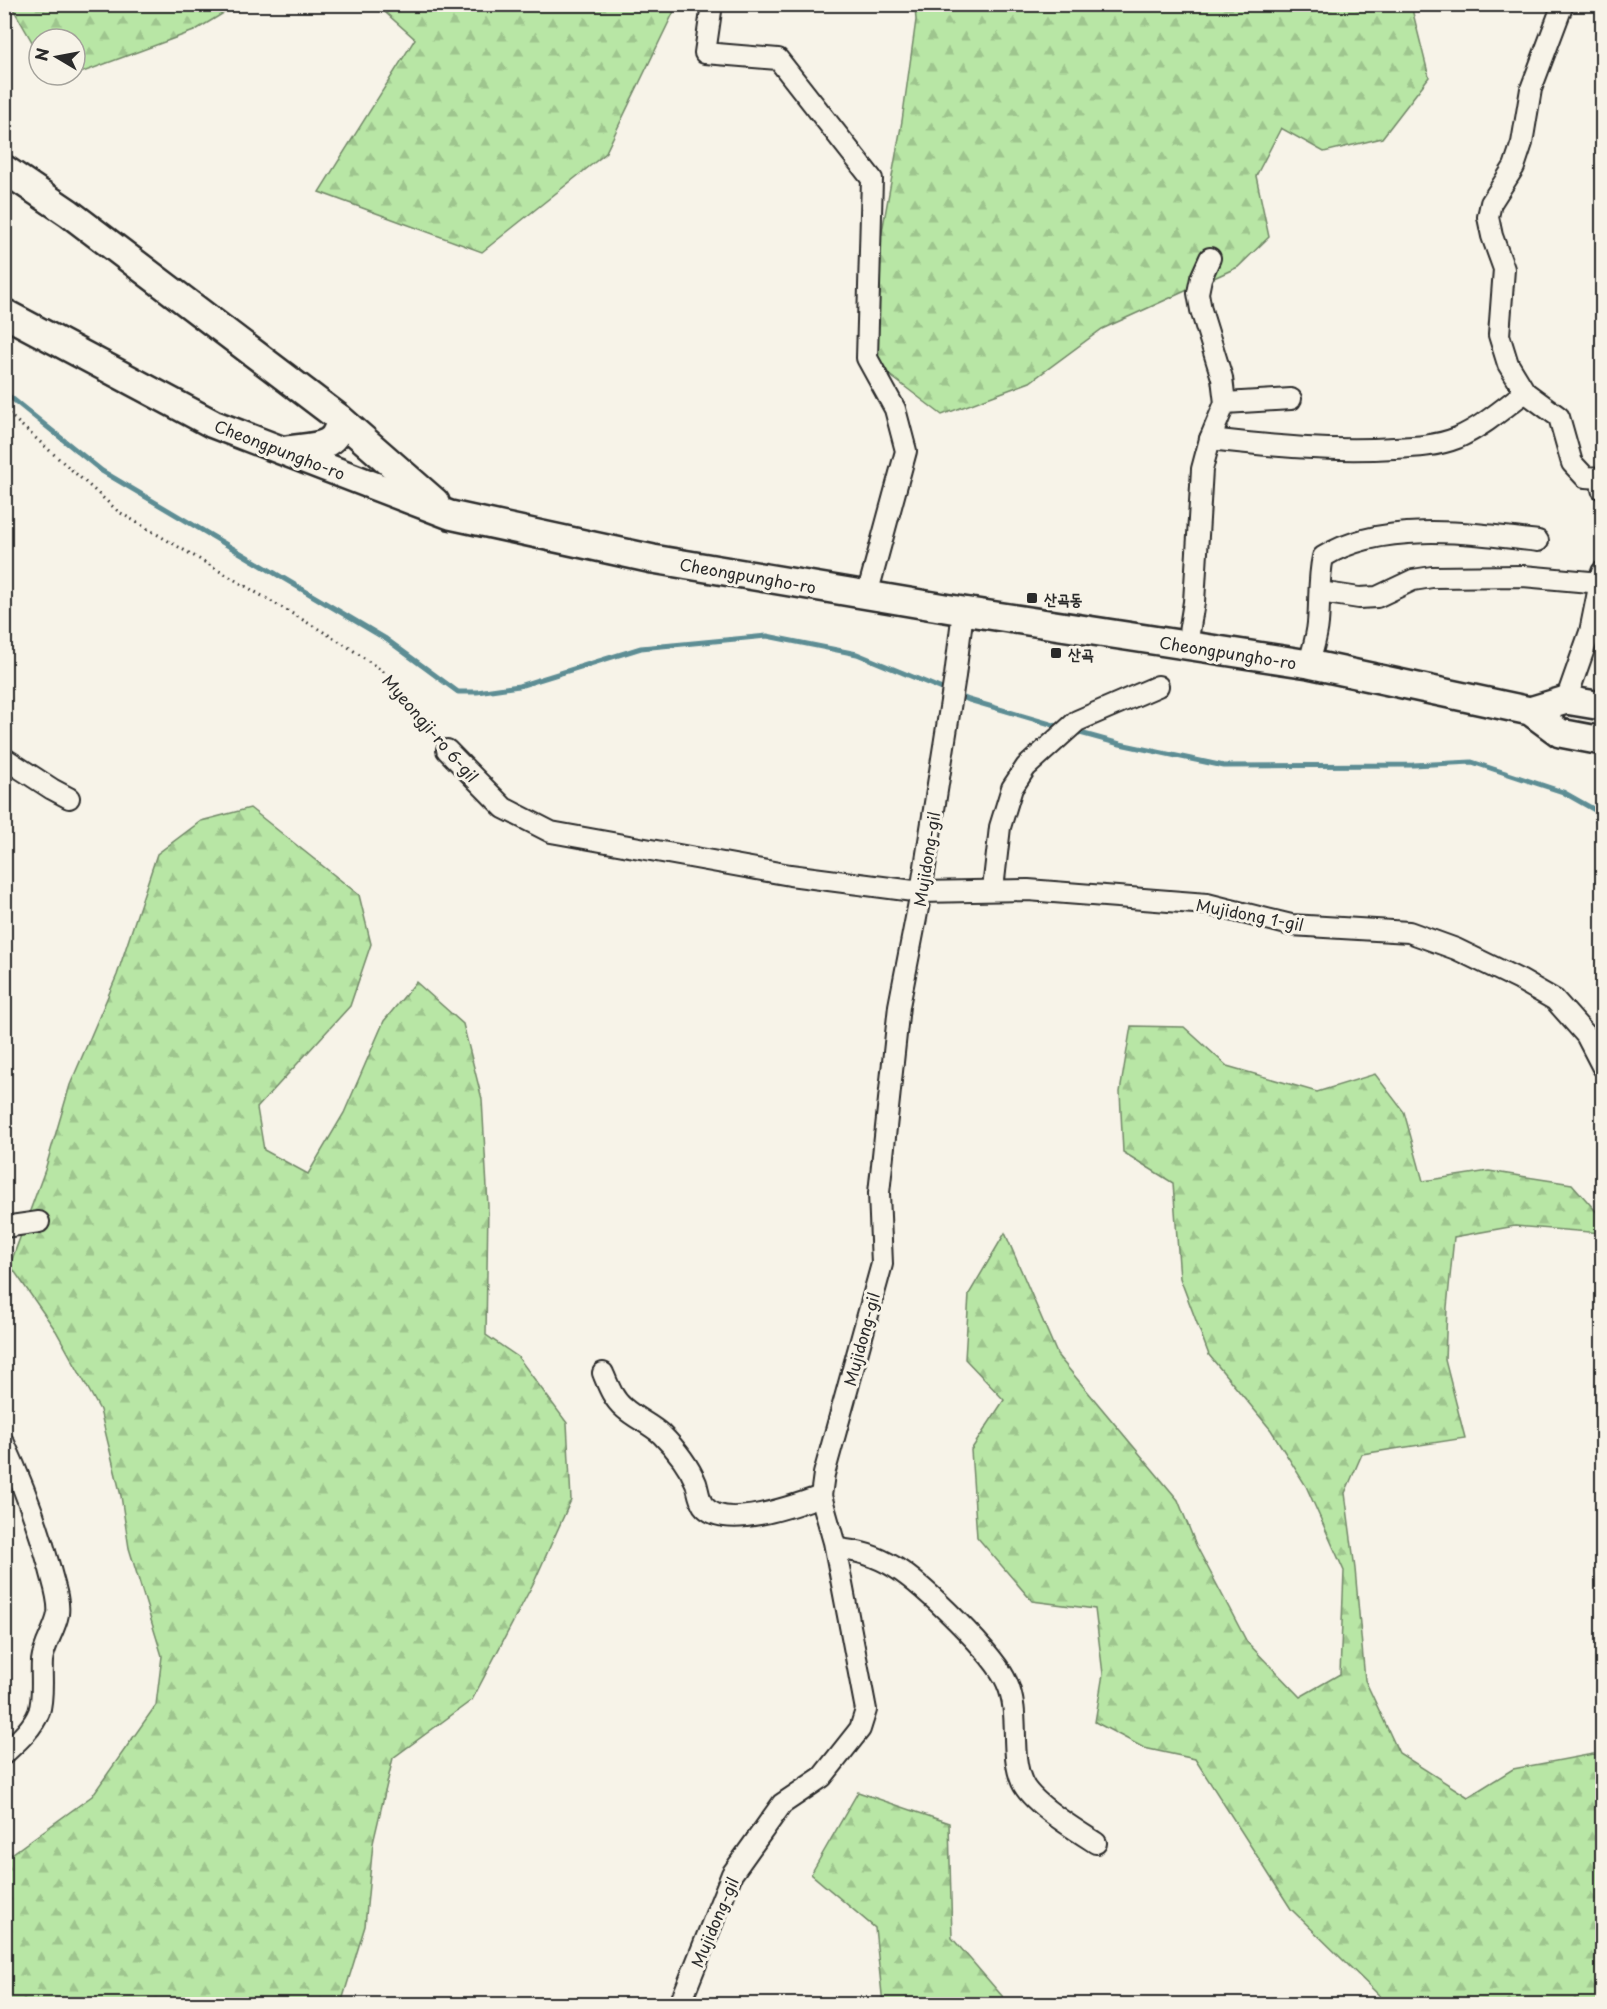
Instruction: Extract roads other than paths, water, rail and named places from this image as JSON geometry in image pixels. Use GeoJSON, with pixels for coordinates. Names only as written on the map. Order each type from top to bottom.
{"type":"FeatureCollection","features":[{"type":"Feature","properties":{"kind":"main road"},"geometry":{"type":"LineString","coordinates":[[4,169],[69,213],[339,418],[450,515]]}},
{"type":"Feature","properties":{"kind":"main road","name":"Cheongpungho-ro"},"geometry":{"type":"LineString","coordinates":[[4,313],[213,424],[450,515],[653,559],[963,611],[1309,664],[1530,711],[1560,733],[1602,741]]}},
{"type":"Feature","properties":{"kind":"main road"},"geometry":{"type":"LineString","coordinates":[[284,450],[325,444],[334,439],[339,429],[339,418]]}},
{"type":"Feature","properties":{"kind":"main road","name":"Cheongpungho-ro"},"geometry":{"type":"LineString","coordinates":[[1530,711],[1566,700],[1602,706]]}},
{"type":"Feature","properties":{"kind":"street"},"geometry":{"type":"LineString","coordinates":[[712,4],[705,52],[778,59],[872,179],[867,358],[895,409],[906,451],[867,595]]}},
{"type":"Feature","properties":{"kind":"street"},"geometry":{"type":"LineString","coordinates":[[1563,4],[1531,89],[1522,143],[1514,167],[1491,203],[1488,217],[1504,269],[1499,335],[1508,364],[1525,392],[1559,417],[1572,463],[1585,477],[1602,478],[1602,489]]}},
{"type":"Feature","properties":{"kind":"street"},"geometry":{"type":"LineString","coordinates":[[1187,645],[1194,602],[1202,469],[1210,439],[1225,404],[1222,378],[1198,293],[1210,258]]}},
{"type":"Feature","properties":{"kind":"street"},"geometry":{"type":"LineString","coordinates":[[1210,439],[1255,444],[1373,450],[1425,447],[1454,439],[1481,426],[1525,392]]}},
{"type":"Feature","properties":{"kind":"street"},"geometry":{"type":"LineString","coordinates":[[1225,404],[1291,399]]}},
{"type":"Feature","properties":{"kind":"street"},"geometry":{"type":"LineString","coordinates":[[1309,664],[1318,626],[1319,572],[1323,557],[1346,545],[1393,535],[1429,533],[1487,535],[1538,541]]}},
{"type":"Feature","properties":{"kind":"street"},"geometry":{"type":"LineString","coordinates":[[1320,592],[1359,598],[1377,597],[1413,580],[1432,577],[1602,577],[1590,632],[1566,700]]}},
{"type":"Feature","properties":{"kind":"street","name":"Mujidong-gil"},"geometry":{"type":"LineString","coordinates":[[680,2004],[732,1875],[782,1804],[822,1777],[860,1729],[866,1710],[836,1549],[821,1496],[824,1474],[882,1264],[879,1193],[899,1006],[921,892],[951,707],[963,611]]}},
{"type":"Feature","properties":{"kind":"street"},"geometry":{"type":"LineString","coordinates":[[993,890],[1000,827],[1012,788],[1026,767],[1077,721],[1158,686]]}},
{"type":"Feature","properties":{"kind":"street","name":"Myeongji-ro 6-gil"},"geometry":{"type":"LineString","coordinates":[[447,750],[504,808],[551,832],[790,875],[921,892]]}},
{"type":"Feature","properties":{"kind":"street"},"geometry":{"type":"LineString","coordinates":[[4,758],[69,798]]}},
{"type":"Feature","properties":{"kind":"street","name":"Mujidong 1-gil"},"geometry":{"type":"LineString","coordinates":[[921,892],[1028,890],[1207,904],[1292,925],[1409,932],[1456,949],[1555,1000],[1586,1035],[1602,1066]]}},
{"type":"Feature","properties":{"kind":"street"},"geometry":{"type":"LineString","coordinates":[[4,1227],[39,1222]]}},
{"type":"Feature","properties":{"kind":"street"},"geometry":{"type":"LineString","coordinates":[[603,1373],[611,1392],[622,1407],[661,1434],[678,1454],[695,1481],[703,1505],[716,1514],[762,1515],[790,1508],[821,1496]]}},
{"type":"Feature","properties":{"kind":"street"},"geometry":{"type":"LineString","coordinates":[[4,1443],[22,1481],[38,1526],[55,1589],[58,1612],[53,1631],[45,1644],[39,1710],[31,1726],[4,1754]]}},
{"type":"Feature","properties":{"kind":"street"},"geometry":{"type":"LineString","coordinates":[[836,1549],[854,1550],[896,1568],[926,1592],[991,1657],[1008,1683],[1016,1725],[1017,1762],[1022,1783],[1038,1801],[1095,1843]]}},
{"type":"Feature","properties":{"kind":"waterway"},"geometry":{"type":"LineString","coordinates":[[4,392],[102,471],[386,639],[458,692],[477,692],[519,686],[641,648],[767,636],[857,654],[969,700],[1064,728]]}},
{"type":"Feature","properties":{"kind":"waterway"},"geometry":{"type":"LineString","coordinates":[[1073,731],[1120,744],[1224,766],[1413,765],[1472,762],[1563,792],[1602,814]]}},
{"type":"Feature","properties":{"kind":"place","name":"산곡동"},"geometry":{"type":"Point","coordinates":[1032,598]}},
{"type":"Feature","properties":{"kind":"place","name":"산곡"},"geometry":{"type":"Point","coordinates":[1056,653]}}]}
